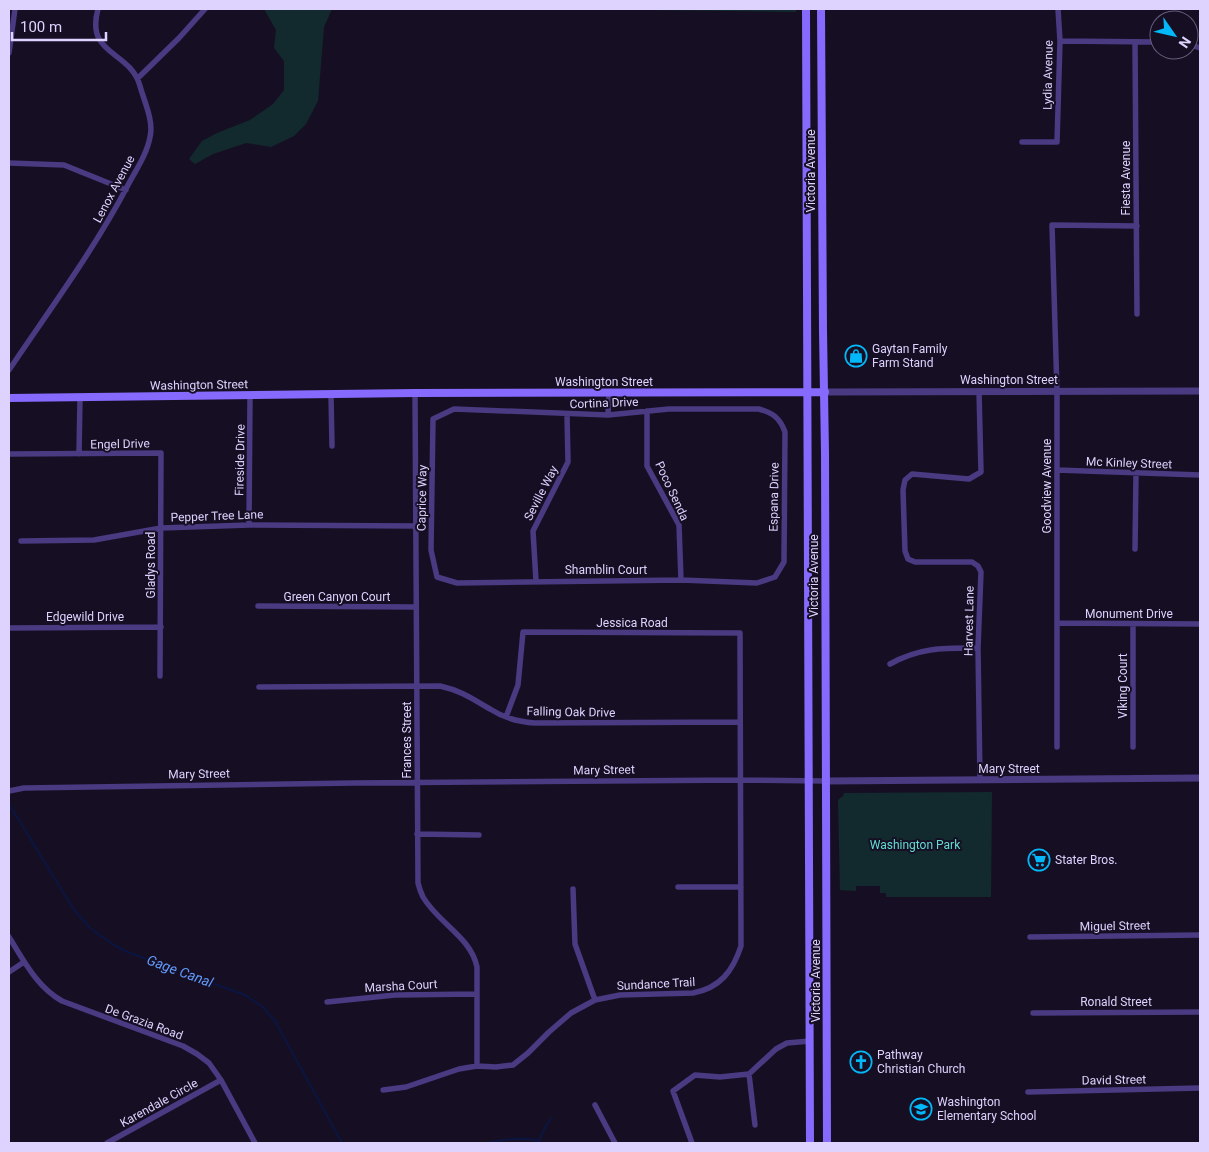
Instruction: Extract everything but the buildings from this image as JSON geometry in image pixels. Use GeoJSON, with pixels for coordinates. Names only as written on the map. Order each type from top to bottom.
{"type":"FeatureCollection","features":[{"type":"Feature","properties":{"kind":"main road","name":"Victoria Avenue"},"geometry":{"type":"LineString","coordinates":[[806,9],[810,1143]]}},
{"type":"Feature","properties":{"kind":"main road","name":"Victoria Avenue"},"geometry":{"type":"LineString","coordinates":[[822,9],[827,1143]]}},
{"type":"Feature","properties":{"kind":"main road","name":"Washington Street"},"geometry":{"type":"LineString","coordinates":[[9,398],[415,393],[825,392]]}},
{"type":"Feature","properties":{"kind":"street"},"geometry":{"type":"LineString","coordinates":[[9,53],[15,9]]}},
{"type":"Feature","properties":{"kind":"street","name":"Lenox Avenue"},"geometry":{"type":"LineString","coordinates":[[9,370],[104,229],[146,149],[151,130],[138,78],[130,68],[101,43],[96,34],[95,23],[98,9]]}},
{"type":"Feature","properties":{"kind":"street"},"geometry":{"type":"LineString","coordinates":[[138,78],[179,38],[205,9]]}},
{"type":"Feature","properties":{"kind":"street","name":"Lydia Avenue"},"geometry":{"type":"LineString","coordinates":[[1022,142],[1057,142],[1060,41],[1058,9]]}},
{"type":"Feature","properties":{"kind":"street"},"geometry":{"type":"LineString","coordinates":[[1060,41],[1149,42]]}},
{"type":"Feature","properties":{"kind":"street","name":"Fiesta Avenue"},"geometry":{"type":"LineString","coordinates":[[1136,42],[1137,314]]}},
{"type":"Feature","properties":{"kind":"street"},"geometry":{"type":"LineString","coordinates":[[9,163],[64,165],[126,190]]}},
{"type":"Feature","properties":{"kind":"street","name":"Goodview Avenue"},"geometry":{"type":"LineString","coordinates":[[1057,747],[1057,392],[1052,225],[1137,226]]}},
{"type":"Feature","properties":{"kind":"street","name":"Harvest Lane"},"geometry":{"type":"LineString","coordinates":[[979,391],[980,472],[970,479],[912,474],[905,480],[902,490],[905,551],[908,559],[915,562],[972,562],[978,566],[981,572],[978,648],[980,780]]}},
{"type":"Feature","properties":{"kind":"street","name":"Washington Street"},"geometry":{"type":"LineString","coordinates":[[825,392],[1200,391]]}},
{"type":"Feature","properties":{"kind":"street","name":"Frances Street"},"geometry":{"type":"LineString","coordinates":[[415,393],[418,883],[423,897],[468,946],[475,957],[477,967],[477,1066]]}},
{"type":"Feature","properties":{"kind":"street"},"geometry":{"type":"LineString","coordinates":[[608,393],[608,415]]}},
{"type":"Feature","properties":{"kind":"street"},"geometry":{"type":"LineString","coordinates":[[331,395],[332,446]]}},
{"type":"Feature","properties":{"kind":"street","name":"Fireside Drive"},"geometry":{"type":"LineString","coordinates":[[249,525],[250,396]]}},
{"type":"Feature","properties":{"kind":"street","name":"Engel Drive"},"geometry":{"type":"LineString","coordinates":[[79,454],[80,398]]}},
{"type":"Feature","properties":{"kind":"street","name":"Cortina Drive"},"geometry":{"type":"LineString","coordinates":[[433,419],[454,409],[608,415],[669,409],[759,409],[770,412],[777,417]]}},
{"type":"Feature","properties":{"kind":"street","name":"Poco Senda"},"geometry":{"type":"LineString","coordinates":[[647,412],[647,466],[679,525],[681,580]]}},
{"type":"Feature","properties":{"kind":"street","name":"Seville Way"},"geometry":{"type":"LineString","coordinates":[[536,581],[533,531],[568,462],[567,414]]}},
{"type":"Feature","properties":{"kind":"street","name":"Espana Drive"},"geometry":{"type":"LineString","coordinates":[[775,577],[784,562],[785,432],[777,417]]}},
{"type":"Feature","properties":{"kind":"street","name":"Caprice Way"},"geometry":{"type":"LineString","coordinates":[[433,419],[431,550],[437,577]]}},
{"type":"Feature","properties":{"kind":"street","name":"Engel Drive"},"geometry":{"type":"LineString","coordinates":[[9,454],[161,453]]}},
{"type":"Feature","properties":{"kind":"street","name":"Gladys Road"},"geometry":{"type":"LineString","coordinates":[[160,676],[161,453]]}},
{"type":"Feature","properties":{"kind":"street","name":"Mc Kinley Street"},"geometry":{"type":"LineString","coordinates":[[1057,470],[1200,475]]}},
{"type":"Feature","properties":{"kind":"street"},"geometry":{"type":"LineString","coordinates":[[1135,549],[1136,473]]}},
{"type":"Feature","properties":{"kind":"street","name":"Pepper Tree Lane"},"geometry":{"type":"LineString","coordinates":[[21,540],[94,540],[161,528],[249,525],[415,526]]}},
{"type":"Feature","properties":{"kind":"street","name":"Shamblin Court"},"geometry":{"type":"LineString","coordinates":[[437,577],[456,583],[681,580],[757,583],[775,577]]}},
{"type":"Feature","properties":{"kind":"street","name":"Green Canyon Court"},"geometry":{"type":"LineString","coordinates":[[258,606],[416,607]]}},
{"type":"Feature","properties":{"kind":"street","name":"Monument Drive"},"geometry":{"type":"LineString","coordinates":[[1058,623],[1200,624]]}},
{"type":"Feature","properties":{"kind":"street","name":"Viking Court"},"geometry":{"type":"LineString","coordinates":[[1133,624],[1133,748]]}},
{"type":"Feature","properties":{"kind":"street","name":"Edgewild Drive"},"geometry":{"type":"LineString","coordinates":[[9,628],[160,627]]}},
{"type":"Feature","properties":{"kind":"street","name":"Jessica Road"},"geometry":{"type":"LineString","coordinates":[[506,717],[518,685],[523,632],[740,633]]}},
{"type":"Feature","properties":{"kind":"street","name":"Sundance Trail"},"geometry":{"type":"LineString","coordinates":[[383,1090],[406,1086],[459,1069],[477,1066],[496,1067],[513,1065],[571,1013],[595,1000],[620,995],[693,993],[704,991],[720,982],[736,961],[741,946],[740,633]]}},
{"type":"Feature","properties":{"kind":"street"},"geometry":{"type":"LineString","coordinates":[[890,664],[919,651],[937,648],[978,648]]}},
{"type":"Feature","properties":{"kind":"street","name":"Falling Oak Drive"},"geometry":{"type":"LineString","coordinates":[[260,687],[440,686],[463,693],[490,710],[506,717],[519,722],[535,724],[740,722]]}},
{"type":"Feature","properties":{"kind":"street","name":"Mary Street"},"geometry":{"type":"LineString","coordinates":[[9,791],[24,788],[417,783],[1200,778]]}},
{"type":"Feature","properties":{"kind":"street"},"geometry":{"type":"LineString","coordinates":[[417,834],[479,835]]}},
{"type":"Feature","properties":{"kind":"street"},"geometry":{"type":"LineString","coordinates":[[678,887],[741,887]]}},
{"type":"Feature","properties":{"kind":"street"},"geometry":{"type":"LineString","coordinates":[[573,889],[575,944],[595,1000]]}},
{"type":"Feature","properties":{"kind":"street","name":"Miguel Street"},"geometry":{"type":"LineString","coordinates":[[1030,937],[1200,935]]}},
{"type":"Feature","properties":{"kind":"street","name":"De Grazia Road"},"geometry":{"type":"LineString","coordinates":[[9,938],[41,986],[51,995],[70,1004],[183,1046],[209,1063],[221,1080],[255,1143]]}},
{"type":"Feature","properties":{"kind":"street"},"geometry":{"type":"LineString","coordinates":[[9,972],[24,962]]}},
{"type":"Feature","properties":{"kind":"street","name":"Marsha Court"},"geometry":{"type":"LineString","coordinates":[[327,1002],[394,995],[477,994]]}},
{"type":"Feature","properties":{"kind":"street","name":"Ronald Street"},"geometry":{"type":"LineString","coordinates":[[1033,1013],[1200,1012]]}},
{"type":"Feature","properties":{"kind":"street"},"geometry":{"type":"LineString","coordinates":[[692,1143],[673,1091],[695,1075],[720,1077],[749,1074],[776,1050],[787,1043],[810,1041]]}},
{"type":"Feature","properties":{"kind":"street"},"geometry":{"type":"LineString","coordinates":[[749,1074],[755,1125]]}},
{"type":"Feature","properties":{"kind":"street","name":"Karendale Circle"},"geometry":{"type":"LineString","coordinates":[[107,1143],[221,1080]]}},
{"type":"Feature","properties":{"kind":"street","name":"David Street"},"geometry":{"type":"LineString","coordinates":[[1028,1092],[1200,1088]]}},
{"type":"Feature","properties":{"kind":"street"},"geometry":{"type":"LineString","coordinates":[[595,1105],[616,1143]]}},
{"type":"Feature","properties":{"kind":"green space"},"geometry":{"type":"Polygon","coordinates":[[[264,9],[332,9],[324,27],[318,101],[306,124],[294,136],[271,147],[246,143],[213,154],[195,164],[189,159],[202,141],[250,120],[273,104],[284,90],[284,61],[274,48],[276,30],[264,9]]]}},
{"type":"Feature","properties":{"kind":"green space"},"geometry":{"type":"Polygon","coordinates":[[[568,9],[796,9],[796,12],[568,9]]]}},
{"type":"Feature","properties":{"kind":"green space","name":"Washington Park"},"geometry":{"type":"Polygon","coordinates":[[[992,792],[991,897],[886,897],[886,893],[880,893],[880,886],[856,886],[856,891],[840,890],[838,800],[844,793],[992,792]]]}},
{"type":"Feature","properties":{"kind":"waterway","name":"Gage Canal"},"geometry":{"type":"LineString","coordinates":[[9,804],[74,910],[91,929],[125,951],[245,995],[263,1007],[275,1021],[342,1143]]}},
{"type":"Feature","properties":{"kind":"waterway"},"geometry":{"type":"LineString","coordinates":[[539,1143],[542,1133],[551,1118]]}},
{"type":"Feature","properties":{"kind":"waterway"},"geometry":{"type":"LineString","coordinates":[[487,1143],[514,1139],[540,1141]]}},
{"type":"Feature","properties":{"kind":"place","name":"Gaytan Family Farm Stand"},"geometry":{"type":"Point","coordinates":[856,356]}},
{"type":"Feature","properties":{"kind":"place","name":"Stater Bros."},"geometry":{"type":"Point","coordinates":[1039,860]}},
{"type":"Feature","properties":{"kind":"place","name":"Pathway Christian Church"},"geometry":{"type":"Point","coordinates":[861,1062]}},
{"type":"Feature","properties":{"kind":"place","name":"Washington Elementary School"},"geometry":{"type":"Point","coordinates":[921,1109]}}]}
